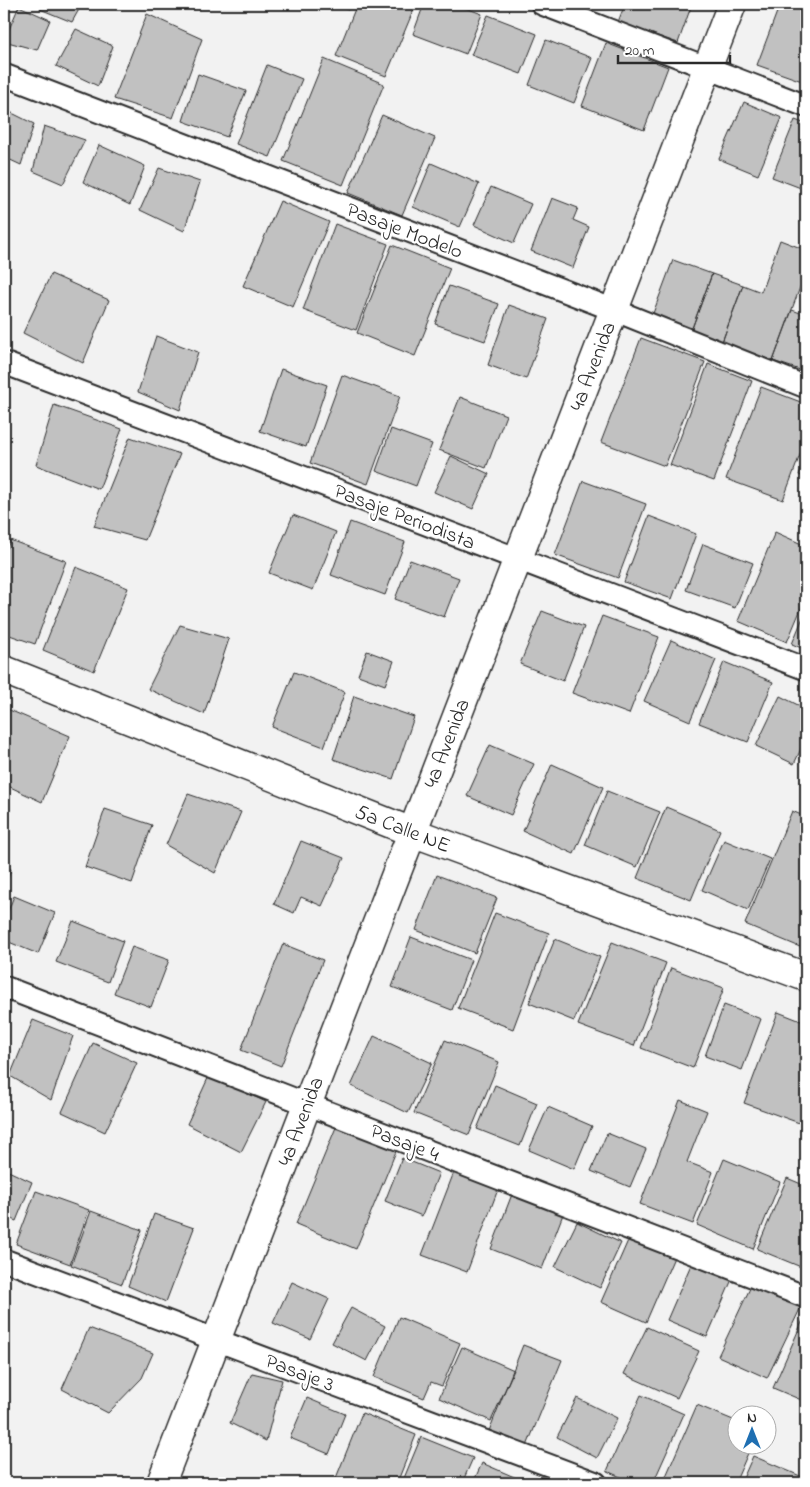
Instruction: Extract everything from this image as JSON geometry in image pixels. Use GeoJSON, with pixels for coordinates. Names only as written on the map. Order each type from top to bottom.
{"type":"FeatureCollection","features":[{"type":"Feature","properties":{"kind":"street","name":"4a Avenida"},"geometry":{"type":"LineString","coordinates":[[161,1483],[732,4]]}},
{"type":"Feature","properties":{"kind":"street","name":"5a Calle NE"},"geometry":{"type":"LineString","coordinates":[[4,670],[412,832],[806,977]]}},
{"type":"Feature","properties":{"kind":"lane"},"geometry":{"type":"LineString","coordinates":[[542,4],[806,106]]}},
{"type":"Feature","properties":{"kind":"lane","name":"Pasaje Modelo"},"geometry":{"type":"LineString","coordinates":[[4,75],[614,310],[806,387]]}},
{"type":"Feature","properties":{"kind":"lane","name":"Pasaje Periodista"},"geometry":{"type":"LineString","coordinates":[[4,363],[806,669]]}},
{"type":"Feature","properties":{"kind":"lane","name":"Pasaje 4"},"geometry":{"type":"LineString","coordinates":[[4,987],[806,1297]]}},
{"type":"Feature","properties":{"kind":"lane","name":"Pasaje 3"},"geometry":{"type":"LineString","coordinates":[[4,1260],[596,1483]]}},
{"type":"Feature","properties":{"kind":"building"},"geometry":{"type":"Polygon","coordinates":[[[42,4],[82,4],[72,22],[40,9],[42,4]]]}},
{"type":"Feature","properties":{"kind":"building"},"geometry":{"type":"Polygon","coordinates":[[[332,4],[351,4],[348,10],[332,4]]]}},
{"type":"Feature","properties":{"kind":"building"},"geometry":{"type":"Polygon","coordinates":[[[357,4],[416,4],[386,76],[336,56],[357,4]]]}},
{"type":"Feature","properties":{"kind":"building"},"geometry":{"type":"Polygon","coordinates":[[[424,4],[455,4],[482,14],[466,54],[413,34],[424,4]]]}},
{"type":"Feature","properties":{"kind":"building"},"geometry":{"type":"Polygon","coordinates":[[[625,4],[692,4],[678,43],[618,22],[625,4]]]}},
{"type":"Feature","properties":{"kind":"building"},"geometry":{"type":"Polygon","coordinates":[[[780,4],[806,4],[806,69],[802,81],[757,65],[780,4]]]}},
{"type":"Feature","properties":{"kind":"building"},"geometry":{"type":"Polygon","coordinates":[[[19,6],[50,20],[37,50],[4,41],[19,6]]]}},
{"type":"Feature","properties":{"kind":"building"},"geometry":{"type":"Polygon","coordinates":[[[147,14],[202,39],[173,118],[114,99],[147,14]]]}},
{"type":"Feature","properties":{"kind":"building"},"geometry":{"type":"Polygon","coordinates":[[[488,15],[537,34],[521,74],[471,55],[488,15]]]}},
{"type":"Feature","properties":{"kind":"building"},"geometry":{"type":"Polygon","coordinates":[[[76,29],[113,46],[98,86],[56,66],[76,29]]]}},
{"type":"Feature","properties":{"kind":"building"},"geometry":{"type":"Polygon","coordinates":[[[546,40],[592,58],[574,103],[529,85],[546,40]]]}},
{"type":"Feature","properties":{"kind":"building"},"geometry":{"type":"Polygon","coordinates":[[[606,43],[668,67],[644,130],[582,106],[606,43]]]}},
{"type":"Feature","properties":{"kind":"building"},"geometry":{"type":"Polygon","coordinates":[[[324,59],[384,84],[343,185],[283,161],[324,59]]]}},
{"type":"Feature","properties":{"kind":"building"},"geometry":{"type":"Polygon","coordinates":[[[267,65],[302,79],[270,157],[236,144],[267,65]]]}},
{"type":"Feature","properties":{"kind":"building"},"geometry":{"type":"Polygon","coordinates":[[[198,74],[246,91],[227,137],[183,121],[198,74]]]}},
{"type":"Feature","properties":{"kind":"building"},"geometry":{"type":"Polygon","coordinates":[[[744,102],[782,118],[758,175],[719,159],[744,102]]]}},
{"type":"Feature","properties":{"kind":"building"},"geometry":{"type":"Polygon","coordinates":[[[4,109],[34,124],[21,165],[4,157],[4,109]]]}},
{"type":"Feature","properties":{"kind":"building"},"geometry":{"type":"Polygon","coordinates":[[[382,115],[435,138],[402,215],[348,193],[382,115]]]}},
{"type":"Feature","properties":{"kind":"building"},"geometry":{"type":"Polygon","coordinates":[[[795,120],[806,124],[806,190],[772,177],[795,120]]]}},
{"type":"Feature","properties":{"kind":"building"},"geometry":{"type":"Polygon","coordinates":[[[44,126],[85,140],[63,184],[33,171],[44,126]]]}},
{"type":"Feature","properties":{"kind":"building"},"geometry":{"type":"Polygon","coordinates":[[[99,145],[145,166],[130,205],[83,182],[99,145]]]}},
{"type":"Feature","properties":{"kind":"building"},"geometry":{"type":"Polygon","coordinates":[[[431,163],[479,184],[460,227],[413,207],[431,163]]]}},
{"type":"Feature","properties":{"kind":"building"},"geometry":{"type":"Polygon","coordinates":[[[159,168],[200,182],[184,231],[140,210],[159,168]]]}},
{"type":"Feature","properties":{"kind":"building"},"geometry":{"type":"Polygon","coordinates":[[[491,187],[531,204],[514,243],[474,225],[491,187]]]}},
{"type":"Feature","properties":{"kind":"building"},"geometry":{"type":"Polygon","coordinates":[[[552,198],[578,208],[573,220],[589,227],[573,268],[531,251],[552,198]]]}},
{"type":"Feature","properties":{"kind":"building"},"geometry":{"type":"Polygon","coordinates":[[[280,201],[329,222],[293,307],[243,286],[280,201]]]}},
{"type":"Feature","properties":{"kind":"building"},"geometry":{"type":"Polygon","coordinates":[[[335,224],[388,244],[356,330],[303,310],[335,224]]]}},
{"type":"Feature","properties":{"kind":"building"},"geometry":{"type":"Polygon","coordinates":[[[780,240],[806,250],[806,271],[773,361],[722,342],[743,285],[761,292],[780,240]]]}},
{"type":"Feature","properties":{"kind":"building"},"geometry":{"type":"Polygon","coordinates":[[[392,245],[450,268],[415,356],[357,333],[392,245]]]}},
{"type":"Feature","properties":{"kind":"building"},"geometry":{"type":"Polygon","coordinates":[[[673,260],[712,274],[691,331],[652,316],[673,260]]]}},
{"type":"Feature","properties":{"kind":"building"},"geometry":{"type":"Polygon","coordinates":[[[51,274],[109,300],[83,363],[23,333],[51,274]]]}},
{"type":"Feature","properties":{"kind":"building"},"geometry":{"type":"Polygon","coordinates":[[[712,274],[743,285],[722,342],[691,331],[712,274]]]}},
{"type":"Feature","properties":{"kind":"building"},"geometry":{"type":"Polygon","coordinates":[[[449,286],[499,304],[485,341],[435,324],[449,286]]]}},
{"type":"Feature","properties":{"kind":"building"},"geometry":{"type":"Polygon","coordinates":[[[509,305],[548,319],[526,379],[488,365],[509,305]]]}},
{"type":"Feature","properties":{"kind":"building"},"geometry":{"type":"Polygon","coordinates":[[[792,310],[806,315],[806,372],[773,361],[792,310]]]}},
{"type":"Feature","properties":{"kind":"building"},"geometry":{"type":"Polygon","coordinates":[[[156,336],[198,352],[180,410],[138,392],[156,336]]]}},
{"type":"Feature","properties":{"kind":"building"},"geometry":{"type":"Polygon","coordinates":[[[641,338],[705,362],[665,466],[601,442],[641,338]]]}},
{"type":"Feature","properties":{"kind":"building"},"geometry":{"type":"Polygon","coordinates":[[[708,364],[752,381],[714,481],[670,465],[708,364]]]}},
{"type":"Feature","properties":{"kind":"building"},"geometry":{"type":"Polygon","coordinates":[[[281,369],[327,385],[306,447],[260,431],[281,369]]]}},
{"type":"Feature","properties":{"kind":"building"},"geometry":{"type":"Polygon","coordinates":[[[342,375],[400,396],[368,484],[310,463],[342,375]]]}},
{"type":"Feature","properties":{"kind":"building"},"geometry":{"type":"Polygon","coordinates":[[[761,387],[806,404],[806,439],[783,500],[726,479],[761,387]]]}},
{"type":"Feature","properties":{"kind":"building"},"geometry":{"type":"Polygon","coordinates":[[[460,397],[506,415],[486,468],[439,450],[460,397]]]}},
{"type":"Feature","properties":{"kind":"building"},"geometry":{"type":"Polygon","coordinates":[[[54,405],[122,429],[99,489],[36,465],[54,405]]]}},
{"type":"Feature","properties":{"kind":"building"},"geometry":{"type":"Polygon","coordinates":[[[391,429],[432,444],[416,486],[376,471],[391,429]]]}},
{"type":"Feature","properties":{"kind":"building"},"geometry":{"type":"Polygon","coordinates":[[[130,437],[180,454],[145,540],[94,526],[130,437]]]}},
{"type":"Feature","properties":{"kind":"building"},"geometry":{"type":"Polygon","coordinates":[[[806,455],[806,478],[799,475],[806,455]]]}},
{"type":"Feature","properties":{"kind":"building"},"geometry":{"type":"Polygon","coordinates":[[[451,456],[489,474],[473,509],[434,492],[451,456]]]}},
{"type":"Feature","properties":{"kind":"building"},"geometry":{"type":"Polygon","coordinates":[[[583,481],[646,504],[618,578],[555,555],[583,481]]]}},
{"type":"Feature","properties":{"kind":"building"},"geometry":{"type":"Polygon","coordinates":[[[293,515],[336,532],[313,590],[269,573],[293,515]]]}},
{"type":"Feature","properties":{"kind":"building"},"geometry":{"type":"Polygon","coordinates":[[[649,516],[696,534],[672,599],[624,582],[649,516]]]}},
{"type":"Feature","properties":{"kind":"building"},"geometry":{"type":"Polygon","coordinates":[[[350,522],[405,542],[385,595],[331,575],[350,522]]]}},
{"type":"Feature","properties":{"kind":"building"},"geometry":{"type":"Polygon","coordinates":[[[775,532],[806,546],[806,597],[787,642],[738,621],[775,532]]]}},
{"type":"Feature","properties":{"kind":"building"},"geometry":{"type":"Polygon","coordinates":[[[10,540],[66,561],[35,644],[4,633],[4,556],[10,540]]]}},
{"type":"Feature","properties":{"kind":"building"},"geometry":{"type":"Polygon","coordinates":[[[703,544],[753,563],[735,608],[686,590],[703,544]]]}},
{"type":"Feature","properties":{"kind":"building"},"geometry":{"type":"Polygon","coordinates":[[[410,560],[459,578],[444,617],[395,599],[410,560]]]}},
{"type":"Feature","properties":{"kind":"building"},"geometry":{"type":"Polygon","coordinates":[[[76,567],[128,588],[94,671],[43,650],[76,567]]]}},
{"type":"Feature","properties":{"kind":"building"},"geometry":{"type":"Polygon","coordinates":[[[806,610],[806,650],[792,644],[806,610]]]}},
{"type":"Feature","properties":{"kind":"building"},"geometry":{"type":"Polygon","coordinates":[[[542,611],[584,627],[563,681],[520,664],[542,611]]]}},
{"type":"Feature","properties":{"kind":"building"},"geometry":{"type":"Polygon","coordinates":[[[602,616],[659,637],[629,714],[572,693],[602,616]]]}},
{"type":"Feature","properties":{"kind":"building"},"geometry":{"type":"Polygon","coordinates":[[[180,625],[229,639],[204,714],[148,689],[180,625]]]}},
{"type":"Feature","properties":{"kind":"building"},"geometry":{"type":"Polygon","coordinates":[[[671,640],[716,660],[690,721],[644,701],[671,640]]]}},
{"type":"Feature","properties":{"kind":"building"},"geometry":{"type":"Polygon","coordinates":[[[367,651],[394,661],[385,685],[358,675],[367,651]]]}},
{"type":"Feature","properties":{"kind":"building"},"geometry":{"type":"Polygon","coordinates":[[[724,662],[773,682],[748,742],[699,723],[724,662]]]}},
{"type":"Feature","properties":{"kind":"building"},"geometry":{"type":"Polygon","coordinates":[[[294,672],[345,692],[324,747],[272,727],[294,672]]]}},
{"type":"Feature","properties":{"kind":"building"},"geometry":{"type":"Polygon","coordinates":[[[354,696],[414,717],[393,779],[333,759],[354,696]]]}},
{"type":"Feature","properties":{"kind":"building"},"geometry":{"type":"Polygon","coordinates":[[[780,696],[806,709],[806,738],[794,764],[756,746],[780,696]]]}},
{"type":"Feature","properties":{"kind":"building"},"geometry":{"type":"Polygon","coordinates":[[[7,709],[70,736],[42,802],[4,784],[4,727],[7,709]]]}},
{"type":"Feature","properties":{"kind":"building"},"geometry":{"type":"Polygon","coordinates":[[[490,745],[534,764],[511,815],[467,796],[490,745]]]}},
{"type":"Feature","properties":{"kind":"building"},"geometry":{"type":"Polygon","coordinates":[[[552,764],[603,787],[574,854],[523,831],[552,764]]]}},
{"type":"Feature","properties":{"kind":"building"},"geometry":{"type":"Polygon","coordinates":[[[607,791],[660,812],[637,867],[585,845],[607,791]]]}},
{"type":"Feature","properties":{"kind":"building"},"geometry":{"type":"Polygon","coordinates":[[[188,794],[241,812],[215,873],[166,845],[188,794]]]}},
{"type":"Feature","properties":{"kind":"building"},"geometry":{"type":"Polygon","coordinates":[[[666,807],[720,830],[691,900],[637,878],[666,807]]]}},
{"type":"Feature","properties":{"kind":"building"},"geometry":{"type":"Polygon","coordinates":[[[105,809],[152,825],[132,883],[85,867],[105,809]]]}},
{"type":"Feature","properties":{"kind":"building"},"geometry":{"type":"Polygon","coordinates":[[[792,811],[806,817],[806,931],[800,947],[745,924],[792,811]]]}},
{"type":"Feature","properties":{"kind":"building"},"geometry":{"type":"Polygon","coordinates":[[[724,840],[770,859],[748,910],[702,890],[724,840]]]}},
{"type":"Feature","properties":{"kind":"building"},"geometry":{"type":"Polygon","coordinates":[[[301,841],[344,858],[322,906],[301,897],[294,913],[274,904],[301,841]]]}},
{"type":"Feature","properties":{"kind":"building"},"geometry":{"type":"Polygon","coordinates":[[[4,866],[11,869],[4,889],[4,866]]]}},
{"type":"Feature","properties":{"kind":"building"},"geometry":{"type":"Polygon","coordinates":[[[437,875],[497,898],[475,953],[416,930],[437,875]]]}},
{"type":"Feature","properties":{"kind":"building"},"geometry":{"type":"Polygon","coordinates":[[[14,896],[55,913],[38,954],[4,940],[4,921],[14,896]]]}},
{"type":"Feature","properties":{"kind":"building"},"geometry":{"type":"Polygon","coordinates":[[[495,913],[549,933],[513,1029],[458,1008],[495,913]]]}},
{"type":"Feature","properties":{"kind":"building"},"geometry":{"type":"Polygon","coordinates":[[[73,921],[123,941],[108,982],[56,962],[73,921]]]}},
{"type":"Feature","properties":{"kind":"building"},"geometry":{"type":"Polygon","coordinates":[[[411,937],[471,960],[452,1010],[392,987],[411,937]]]}},
{"type":"Feature","properties":{"kind":"building"},"geometry":{"type":"Polygon","coordinates":[[[555,939],[600,957],[574,1021],[529,1003],[555,939]]]}},
{"type":"Feature","properties":{"kind":"building"},"geometry":{"type":"Polygon","coordinates":[[[612,942],[666,963],[634,1046],[578,1025],[612,942]]]}},
{"type":"Feature","properties":{"kind":"building"},"geometry":{"type":"Polygon","coordinates":[[[283,944],[323,960],[281,1066],[241,1050],[283,944]]]}},
{"type":"Feature","properties":{"kind":"building"},"geometry":{"type":"Polygon","coordinates":[[[132,947],[169,960],[151,1007],[114,993],[132,947]]]}},
{"type":"Feature","properties":{"kind":"building"},"geometry":{"type":"Polygon","coordinates":[[[671,968],[724,988],[693,1068],[641,1048],[671,968]]]}},
{"type":"Feature","properties":{"kind":"building"},"geometry":{"type":"Polygon","coordinates":[[[724,1005],[761,1019],[742,1070],[705,1056],[724,1005]]]}},
{"type":"Feature","properties":{"kind":"building"},"geometry":{"type":"Polygon","coordinates":[[[778,1012],[806,1023],[806,1112],[802,1124],[744,1103],[778,1012]]]}},
{"type":"Feature","properties":{"kind":"building"},"geometry":{"type":"Polygon","coordinates":[[[33,1020],[73,1036],[51,1100],[10,1076],[33,1020]]]}},
{"type":"Feature","properties":{"kind":"building"},"geometry":{"type":"Polygon","coordinates":[[[374,1036],[432,1063],[408,1113],[351,1086],[374,1036]]]}},
{"type":"Feature","properties":{"kind":"building"},"geometry":{"type":"Polygon","coordinates":[[[445,1040],[499,1062],[469,1135],[414,1113],[445,1040]]]}},
{"type":"Feature","properties":{"kind":"building"},"geometry":{"type":"Polygon","coordinates":[[[93,1043],[137,1063],[105,1132],[62,1112],[93,1043]]]}},
{"type":"Feature","properties":{"kind":"building"},"geometry":{"type":"Polygon","coordinates":[[[209,1076],[266,1102],[241,1152],[187,1124],[209,1076]]]}},
{"type":"Feature","properties":{"kind":"building"},"geometry":{"type":"Polygon","coordinates":[[[495,1085],[537,1103],[520,1146],[477,1129],[495,1085]]]}},
{"type":"Feature","properties":{"kind":"building"},"geometry":{"type":"Polygon","coordinates":[[[680,1100],[707,1111],[687,1162],[713,1172],[693,1224],[640,1204],[680,1100]]]}},
{"type":"Feature","properties":{"kind":"building"},"geometry":{"type":"Polygon","coordinates":[[[548,1107],[592,1126],[574,1169],[529,1150],[548,1107]]]}},
{"type":"Feature","properties":{"kind":"building"},"geometry":{"type":"Polygon","coordinates":[[[339,1120],[399,1144],[356,1249],[296,1224],[339,1120]]]}},
{"type":"Feature","properties":{"kind":"building"},"geometry":{"type":"Polygon","coordinates":[[[607,1133],[646,1149],[630,1187],[591,1171],[607,1133]]]}},
{"type":"Feature","properties":{"kind":"building"},"geometry":{"type":"Polygon","coordinates":[[[402,1158],[439,1173],[422,1216],[385,1201],[402,1158]]]}},
{"type":"Feature","properties":{"kind":"building"},"geometry":{"type":"Polygon","coordinates":[[[724,1159],[780,1182],[753,1249],[697,1225],[724,1159]]]}},
{"type":"Feature","properties":{"kind":"building"},"geometry":{"type":"Polygon","coordinates":[[[456,1167],[500,1184],[467,1272],[422,1255],[456,1167]]]}},
{"type":"Feature","properties":{"kind":"building"},"geometry":{"type":"Polygon","coordinates":[[[4,1169],[32,1182],[16,1221],[4,1216],[4,1169]]]}},
{"type":"Feature","properties":{"kind":"building"},"geometry":{"type":"Polygon","coordinates":[[[787,1178],[806,1186],[806,1255],[801,1267],[757,1249],[787,1178]]]}},
{"type":"Feature","properties":{"kind":"building"},"geometry":{"type":"Polygon","coordinates":[[[514,1189],[565,1209],[542,1269],[491,1249],[514,1189]]]}},
{"type":"Feature","properties":{"kind":"building"},"geometry":{"type":"Polygon","coordinates":[[[36,1191],[89,1210],[70,1264],[16,1244],[36,1191]]]}},
{"type":"Feature","properties":{"kind":"building"},"geometry":{"type":"Polygon","coordinates":[[[91,1211],[142,1230],[122,1284],[71,1265],[91,1211]]]}},
{"type":"Feature","properties":{"kind":"building"},"geometry":{"type":"Polygon","coordinates":[[[154,1214],[194,1228],[166,1302],[128,1286],[154,1214]]]}},
{"type":"Feature","properties":{"kind":"building"},"geometry":{"type":"Polygon","coordinates":[[[577,1222],[621,1243],[600,1288],[555,1267],[577,1222]]]}},
{"type":"Feature","properties":{"kind":"building"},"geometry":{"type":"Polygon","coordinates":[[[630,1236],[675,1255],[646,1322],[601,1302],[630,1236]]]}},
{"type":"Feature","properties":{"kind":"building"},"geometry":{"type":"Polygon","coordinates":[[[693,1260],[733,1277],[707,1337],[667,1320],[693,1260]]]}},
{"type":"Feature","properties":{"kind":"building"},"geometry":{"type":"Polygon","coordinates":[[[292,1282],[329,1299],[310,1339],[273,1323],[292,1282]]]}},
{"type":"Feature","properties":{"kind":"building"},"geometry":{"type":"Polygon","coordinates":[[[752,1284],[801,1307],[767,1378],[718,1356],[752,1284]]]}},
{"type":"Feature","properties":{"kind":"building"},"geometry":{"type":"Polygon","coordinates":[[[351,1308],[385,1326],[367,1361],[332,1343],[351,1308]]]}},
{"type":"Feature","properties":{"kind":"building"},"geometry":{"type":"Polygon","coordinates":[[[806,1313],[806,1402],[773,1388],[806,1313]]]}},
{"type":"Feature","properties":{"kind":"building"},"geometry":{"type":"Polygon","coordinates":[[[399,1317],[460,1343],[442,1386],[431,1382],[424,1398],[374,1377],[399,1317]]]}},
{"type":"Feature","properties":{"kind":"building"},"geometry":{"type":"Polygon","coordinates":[[[647,1327],[699,1351],[677,1398],[624,1374],[647,1327]]]}},
{"type":"Feature","properties":{"kind":"building"},"geometry":{"type":"Polygon","coordinates":[[[89,1328],[153,1353],[142,1378],[108,1413],[62,1389],[89,1328]]]}},
{"type":"Feature","properties":{"kind":"building"},"geometry":{"type":"Polygon","coordinates":[[[523,1345],[562,1360],[527,1446],[489,1431],[523,1345]]]}},
{"type":"Feature","properties":{"kind":"building"},"geometry":{"type":"Polygon","coordinates":[[[462,1347],[514,1370],[491,1421],[439,1398],[462,1347]]]}},
{"type":"Feature","properties":{"kind":"building"},"geometry":{"type":"Polygon","coordinates":[[[252,1373],[282,1380],[266,1441],[230,1423],[252,1373]]]}},
{"type":"Feature","properties":{"kind":"building"},"geometry":{"type":"Polygon","coordinates":[[[641,1395],[684,1414],[653,1483],[634,1483],[607,1471],[641,1395]]]}},
{"type":"Feature","properties":{"kind":"building"},"geometry":{"type":"Polygon","coordinates":[[[307,1398],[345,1414],[329,1454],[290,1438],[307,1398]]]}},
{"type":"Feature","properties":{"kind":"building"},"geometry":{"type":"Polygon","coordinates":[[[577,1398],[617,1418],[597,1458],[557,1437],[577,1398]]]}},
{"type":"Feature","properties":{"kind":"building"},"geometry":{"type":"Polygon","coordinates":[[[697,1405],[728,1418],[728,1454],[748,1454],[735,1483],[663,1483],[697,1405]]]}},
{"type":"Feature","properties":{"kind":"building"},"geometry":{"type":"Polygon","coordinates":[[[362,1413],[416,1435],[397,1483],[334,1483],[362,1413]]]}},
{"type":"Feature","properties":{"kind":"building"},"geometry":{"type":"Polygon","coordinates":[[[421,1437],[473,1458],[462,1483],[402,1483],[421,1437]]]}},
{"type":"Feature","properties":{"kind":"building"},"geometry":{"type":"Polygon","coordinates":[[[753,1456],[805,1478],[802,1483],[741,1483],[753,1456]]]}},
{"type":"Feature","properties":{"kind":"building"},"geometry":{"type":"Polygon","coordinates":[[[482,1463],[528,1483],[473,1483],[482,1463]]]}}]}
